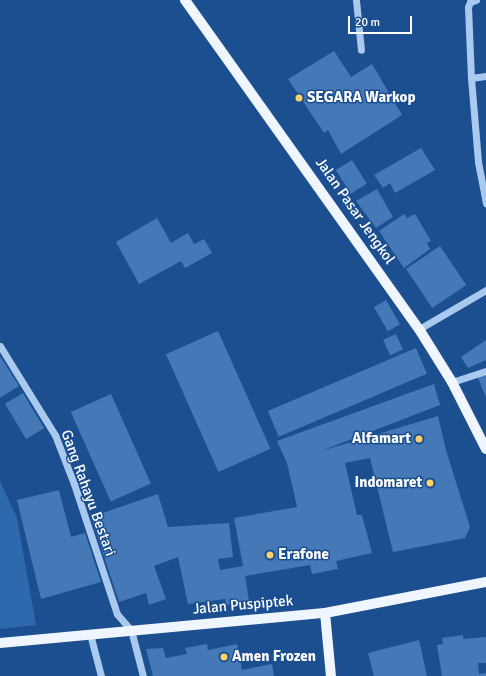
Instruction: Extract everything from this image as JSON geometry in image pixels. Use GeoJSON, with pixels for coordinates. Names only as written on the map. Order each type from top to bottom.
{"type":"FeatureCollection","features":[{"type":"Feature","properties":{"kind":"main road","name":"Jalan Pasar Jengkol"},"geometry":{"type":"LineString","coordinates":[[185,0],[419,329],[452,382],[486,449]]}},
{"type":"Feature","properties":{"kind":"main road","name":"Jalan Puspiptek"},"geometry":{"type":"LineString","coordinates":[[0,643],[325,613],[486,582]]}},
{"type":"Feature","properties":{"kind":"main road"},"geometry":{"type":"LineString","coordinates":[[325,613],[331,676]]}},
{"type":"Feature","properties":{"kind":"street"},"geometry":{"type":"LineString","coordinates":[[356,0],[361,50]]}},
{"type":"Feature","properties":{"kind":"street"},"geometry":{"type":"LineString","coordinates":[[476,0],[470,2],[468,8],[471,78],[478,162],[486,203]]}},
{"type":"Feature","properties":{"kind":"street"},"geometry":{"type":"LineString","coordinates":[[471,78],[486,76]]}},
{"type":"Feature","properties":{"kind":"street"},"geometry":{"type":"LineString","coordinates":[[419,329],[486,290]]}},
{"type":"Feature","properties":{"kind":"street","name":"Gang Rahayu Bestari"},"geometry":{"type":"LineString","coordinates":[[0,346],[55,435],[74,484],[117,614],[131,630]]}},
{"type":"Feature","properties":{"kind":"street"},"geometry":{"type":"LineString","coordinates":[[452,382],[486,370]]}},
{"type":"Feature","properties":{"kind":"street"},"geometry":{"type":"LineString","coordinates":[[131,630],[143,676]]}},
{"type":"Feature","properties":{"kind":"street"},"geometry":{"type":"LineString","coordinates":[[90,634],[101,676]]}},
{"type":"Feature","properties":{"kind":"shaded area"},"geometry":{"type":"Polygon","coordinates":[[[0,481],[17,518],[36,625],[0,629],[0,481]]]}},
{"type":"Feature","properties":{"kind":"building"},"geometry":{"type":"Polygon","coordinates":[[[334,51],[351,77],[372,64],[402,115],[341,154],[328,130],[324,133],[288,79],[334,51]]]}},
{"type":"Feature","properties":{"kind":"building"},"geometry":{"type":"Polygon","coordinates":[[[421,148],[435,170],[395,193],[390,183],[383,188],[374,175],[421,148]]]}},
{"type":"Feature","properties":{"kind":"building"},"geometry":{"type":"Polygon","coordinates":[[[352,160],[367,184],[351,194],[336,170],[352,160]]]}},
{"type":"Feature","properties":{"kind":"building"},"geometry":{"type":"Polygon","coordinates":[[[377,189],[393,217],[376,228],[356,201],[377,189]]]}},
{"type":"Feature","properties":{"kind":"building"},"geometry":{"type":"Polygon","coordinates":[[[404,214],[407,218],[415,214],[431,241],[427,243],[430,249],[404,268],[379,231],[404,214]]]}},
{"type":"Feature","properties":{"kind":"building"},"geometry":{"type":"Polygon","coordinates":[[[157,218],[171,243],[188,233],[194,244],[204,239],[212,253],[185,268],[181,261],[139,284],[116,242],[157,218]]]}},
{"type":"Feature","properties":{"kind":"building"},"geometry":{"type":"Polygon","coordinates":[[[440,246],[466,285],[432,308],[406,269],[440,246]]]}},
{"type":"Feature","properties":{"kind":"building"},"geometry":{"type":"Polygon","coordinates":[[[386,300],[400,324],[388,331],[374,307],[386,300]]]}},
{"type":"Feature","properties":{"kind":"building"},"geometry":{"type":"Polygon","coordinates":[[[218,331],[270,449],[218,472],[166,354],[218,331]]]}},
{"type":"Feature","properties":{"kind":"building"},"geometry":{"type":"Polygon","coordinates":[[[396,334],[403,350],[390,355],[383,340],[396,334]]]}},
{"type":"Feature","properties":{"kind":"building"},"geometry":{"type":"Polygon","coordinates":[[[486,340],[486,360],[468,368],[461,357],[486,340]]]}},
{"type":"Feature","properties":{"kind":"building"},"geometry":{"type":"Polygon","coordinates":[[[416,348],[427,374],[279,437],[268,411],[416,348]]]}},
{"type":"Feature","properties":{"kind":"building"},"geometry":{"type":"Polygon","coordinates":[[[0,356],[19,386],[0,398],[0,356]]]}},
{"type":"Feature","properties":{"kind":"building"},"geometry":{"type":"Polygon","coordinates":[[[486,375],[486,397],[478,378],[486,375]]]}},
{"type":"Feature","properties":{"kind":"building"},"geometry":{"type":"Polygon","coordinates":[[[434,384],[440,405],[321,451],[438,416],[446,450],[470,527],[465,538],[393,552],[370,458],[345,463],[357,515],[362,515],[372,553],[336,561],[338,569],[312,574],[310,565],[245,576],[249,601],[226,605],[225,599],[188,604],[178,557],[154,566],[166,599],[149,605],[146,593],[119,602],[91,517],[158,494],[168,527],[229,523],[233,557],[218,559],[220,570],[243,566],[234,518],[297,507],[287,463],[277,441],[434,384]]]}},
{"type":"Feature","properties":{"kind":"building"},"geometry":{"type":"Polygon","coordinates":[[[23,393],[44,428],[26,439],[5,404],[23,393]]]}},
{"type":"Feature","properties":{"kind":"building"},"geometry":{"type":"Polygon","coordinates":[[[111,394],[151,484],[111,501],[71,412],[111,394]]]}},
{"type":"Feature","properties":{"kind":"building"},"geometry":{"type":"Polygon","coordinates":[[[59,490],[71,537],[85,533],[101,582],[41,599],[17,500],[59,490]]]}},
{"type":"Feature","properties":{"kind":"building"},"geometry":{"type":"Polygon","coordinates":[[[463,635],[463,639],[486,637],[486,663],[478,663],[479,674],[486,673],[486,676],[442,676],[437,645],[443,644],[442,638],[463,635]]]}},
{"type":"Feature","properties":{"kind":"building"},"geometry":{"type":"Polygon","coordinates":[[[419,640],[427,676],[374,676],[368,653],[419,640]]]}},
{"type":"Feature","properties":{"kind":"building"},"geometry":{"type":"Polygon","coordinates":[[[207,644],[208,650],[237,644],[242,670],[272,664],[274,676],[153,676],[146,649],[163,648],[166,658],[187,654],[185,648],[207,644]]]}},
{"type":"Feature","properties":{"kind":"place","name":"SEGARA Warkop"},"geometry":{"type":"Point","coordinates":[299,98]}},
{"type":"Feature","properties":{"kind":"place","name":"Alfamart"},"geometry":{"type":"Point","coordinates":[419,439]}},
{"type":"Feature","properties":{"kind":"place","name":"Indomaret"},"geometry":{"type":"Point","coordinates":[430,483]}},
{"type":"Feature","properties":{"kind":"place","name":"Erafone"},"geometry":{"type":"Point","coordinates":[270,555]}},
{"type":"Feature","properties":{"kind":"place","name":"Amen Frozen"},"geometry":{"type":"Point","coordinates":[224,657]}}]}
